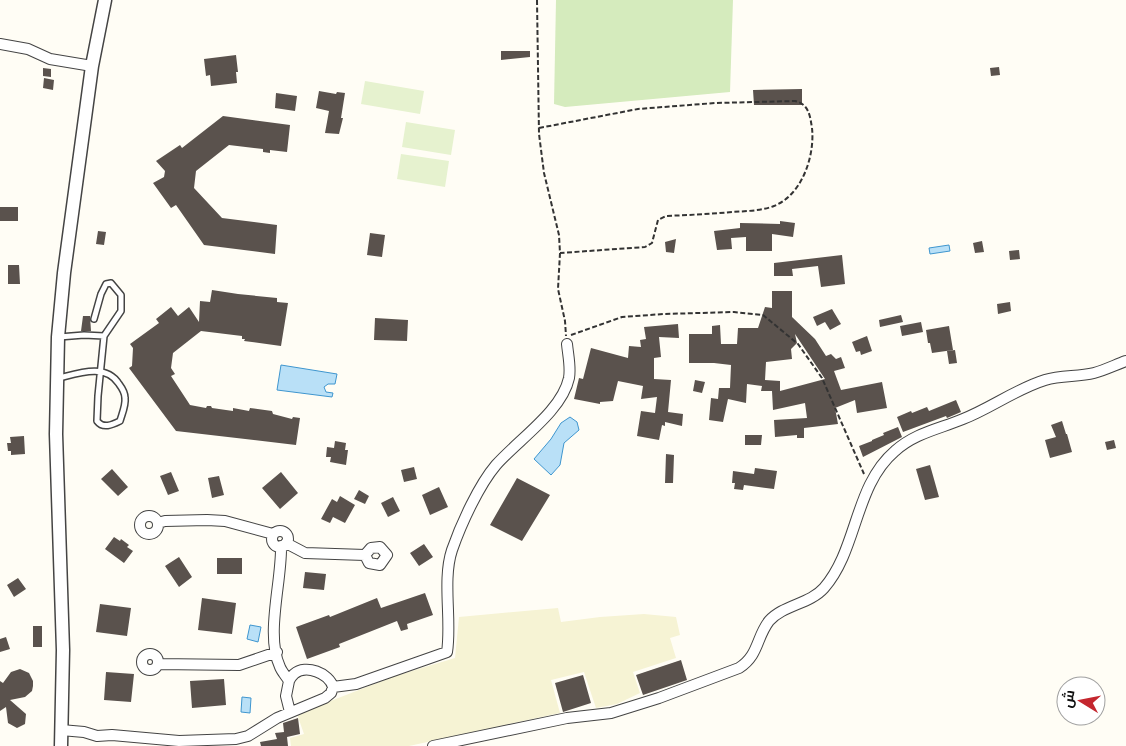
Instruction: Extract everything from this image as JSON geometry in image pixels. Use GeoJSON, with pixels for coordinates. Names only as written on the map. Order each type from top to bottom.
{"type":"FeatureCollection","features":[{"type":"Feature","properties":{"kind":"street"},"geometry":{"type":"LineString","coordinates":[[61,746],[62,650],[56,434],[58,337],[64,273],[92,66],[105,0]]}},
{"type":"Feature","properties":{"kind":"street"},"geometry":{"type":"LineString","coordinates":[[0,44],[28,49],[50,59],[92,66]]}},
{"type":"Feature","properties":{"kind":"street"},"geometry":{"type":"LineString","coordinates":[[333,687],[356,684],[447,652],[451,551],[480,490],[495,466],[548,413],[562,395],[569,377],[567,344]]}},
{"type":"Feature","properties":{"kind":"street"},"geometry":{"type":"LineString","coordinates":[[433,746],[567,718],[611,713],[659,698],[739,668],[749,662],[766,626],[773,617],[823,589],[840,560],[876,473],[889,456],[913,437],[964,419],[1044,380],[1095,373],[1126,361]]}},
{"type":"Feature","properties":{"kind":"street"},"geometry":{"type":"LineString","coordinates":[[158,523],[216,520],[235,523],[274,534],[278,531],[284,532],[287,537],[284,545],[276,598],[274,633],[280,666],[289,680]]}},
{"type":"Feature","properties":{"kind":"street"},"geometry":{"type":"LineString","coordinates":[[284,545],[305,553],[365,555]]}},
{"type":"Feature","properties":{"kind":"street"},"geometry":{"type":"LineString","coordinates":[[158,664],[239,665],[276,652]]}},
{"type":"Feature","properties":{"kind":"street"},"geometry":{"type":"LineString","coordinates":[[61,730],[84,732],[97,736],[112,735],[179,741],[249,741],[277,718],[325,698],[333,687],[329,678],[309,670],[294,673],[289,680],[286,696],[290,712]]}},
{"type":"Feature","properties":{"kind":"lane"},"geometry":{"type":"LineString","coordinates":[[56,379],[80,373],[101,371],[108,372],[114,377],[124,392],[125,400],[120,421],[110,426],[103,425],[97,421],[98,396],[101,371],[104,336],[121,311],[121,295],[111,283],[106,284],[100,294],[94,319]]}},
{"type":"Feature","properties":{"kind":"lane"},"geometry":{"type":"LineString","coordinates":[[58,337],[104,336]]}},
{"type":"Feature","properties":{"kind":"path"},"geometry":{"type":"LineString","coordinates":[[537,0],[538,128],[544,173],[559,235],[558,289],[565,321],[566,337],[622,317],[725,312],[758,313],[763,315],[798,344],[822,378],[870,486]]}},
{"type":"Feature","properties":{"kind":"path"},"geometry":{"type":"LineString","coordinates":[[538,128],[638,109],[715,103],[796,101],[805,105],[810,115],[813,134],[811,157],[803,179],[786,199],[775,206],[753,211],[666,216],[658,220],[652,242],[645,247],[560,253]]}},
{"type":"Feature","properties":{"kind":"shaded area"},"geometry":{"type":"Polygon","coordinates":[[[558,608],[561,622],[644,614],[676,617],[680,635],[670,638],[676,658],[633,672],[640,693],[617,704],[596,708],[584,672],[551,680],[560,713],[409,746],[291,746],[290,738],[304,734],[297,714],[395,676],[455,658],[459,617],[558,608]]]}},
{"type":"Feature","properties":{"kind":"green space"},"geometry":{"type":"Polygon","coordinates":[[[556,0],[733,0],[730,92],[565,107],[554,104],[556,0]]]}},
{"type":"Feature","properties":{"kind":"green space"},"geometry":{"type":"Polygon","coordinates":[[[365,81],[424,91],[420,114],[361,104],[365,81]]]}},
{"type":"Feature","properties":{"kind":"green space"},"geometry":{"type":"Polygon","coordinates":[[[406,122],[455,130],[451,155],[402,147],[406,122]]]}},
{"type":"Feature","properties":{"kind":"green space"},"geometry":{"type":"Polygon","coordinates":[[[401,154],[449,161],[445,187],[397,179],[401,154]]]}},
{"type":"Feature","properties":{"kind":"water"},"geometry":{"type":"Polygon","coordinates":[[[949,245],[950,251],[930,254],[929,248],[949,245]]]}},
{"type":"Feature","properties":{"kind":"water"},"geometry":{"type":"Polygon","coordinates":[[[281,365],[337,374],[335,384],[328,384],[324,387],[326,392],[333,393],[332,397],[277,390],[281,365]]]}},
{"type":"Feature","properties":{"kind":"water"},"geometry":{"type":"Polygon","coordinates":[[[570,417],[577,422],[579,430],[564,443],[560,465],[551,475],[534,459],[551,439],[561,423],[570,417]]]}},
{"type":"Feature","properties":{"kind":"water"},"geometry":{"type":"Polygon","coordinates":[[[250,625],[261,627],[258,642],[247,639],[250,625]]]}},
{"type":"Feature","properties":{"kind":"water"},"geometry":{"type":"Polygon","coordinates":[[[242,697],[251,698],[250,713],[241,712],[242,697]]]}},
{"type":"Feature","properties":{"kind":"building"},"geometry":{"type":"Polygon","coordinates":[[[501,51],[530,51],[530,57],[501,60],[501,51]]]}},
{"type":"Feature","properties":{"kind":"building"},"geometry":{"type":"Polygon","coordinates":[[[236,55],[237,83],[211,86],[210,75],[206,76],[204,59],[236,55]]]}},
{"type":"Feature","properties":{"kind":"building"},"geometry":{"type":"Polygon","coordinates":[[[999,67],[1000,75],[991,76],[990,68],[999,67]]]}},
{"type":"Feature","properties":{"kind":"building"},"geometry":{"type":"Polygon","coordinates":[[[43,68],[51,69],[51,77],[43,76],[43,68]]]}},
{"type":"Feature","properties":{"kind":"building"},"geometry":{"type":"Polygon","coordinates":[[[44,78],[54,80],[53,90],[43,88],[44,78]]]}},
{"type":"Feature","properties":{"kind":"building"},"geometry":{"type":"Polygon","coordinates":[[[802,89],[802,105],[754,105],[753,90],[802,89]]]}},
{"type":"Feature","properties":{"kind":"building"},"geometry":{"type":"Polygon","coordinates":[[[319,91],[336,94],[337,92],[345,93],[341,118],[343,118],[339,134],[325,133],[329,111],[316,108],[319,91]]]}},
{"type":"Feature","properties":{"kind":"building"},"geometry":{"type":"Polygon","coordinates":[[[276,93],[297,96],[295,111],[275,108],[276,93]]]}},
{"type":"Feature","properties":{"kind":"building"},"geometry":{"type":"Polygon","coordinates":[[[223,116],[290,125],[287,152],[270,150],[270,153],[263,152],[263,149],[229,145],[196,171],[194,188],[222,218],[277,225],[275,254],[204,245],[176,205],[171,208],[153,183],[164,177],[165,171],[156,161],[180,145],[182,148],[223,116]]]}},
{"type":"Feature","properties":{"kind":"building"},"geometry":{"type":"Polygon","coordinates":[[[0,207],[18,207],[18,221],[0,221],[0,207]]]}},
{"type":"Feature","properties":{"kind":"building"},"geometry":{"type":"Polygon","coordinates":[[[780,221],[795,223],[793,237],[772,234],[772,251],[746,251],[746,237],[731,238],[732,249],[717,250],[714,231],[740,228],[740,223],[780,224],[780,221]]]}},
{"type":"Feature","properties":{"kind":"building"},"geometry":{"type":"Polygon","coordinates":[[[98,231],[106,232],[104,245],[96,244],[98,231]]]}},
{"type":"Feature","properties":{"kind":"building"},"geometry":{"type":"Polygon","coordinates":[[[370,233],[385,235],[382,257],[367,255],[370,233]]]}},
{"type":"Feature","properties":{"kind":"building"},"geometry":{"type":"Polygon","coordinates":[[[676,239],[674,253],[666,252],[665,242],[676,239]]]}},
{"type":"Feature","properties":{"kind":"building"},"geometry":{"type":"Polygon","coordinates":[[[982,241],[984,252],[975,253],[973,243],[982,241]]]}},
{"type":"Feature","properties":{"kind":"building"},"geometry":{"type":"Polygon","coordinates":[[[1019,250],[1020,259],[1010,260],[1009,251],[1019,250]]]}},
{"type":"Feature","properties":{"kind":"building"},"geometry":{"type":"Polygon","coordinates":[[[842,255],[845,284],[821,287],[818,266],[792,269],[793,276],[774,276],[774,263],[842,255]]]}},
{"type":"Feature","properties":{"kind":"building"},"geometry":{"type":"Polygon","coordinates":[[[8,265],[19,265],[20,284],[8,284],[8,265]]]}},
{"type":"Feature","properties":{"kind":"building"},"geometry":{"type":"Polygon","coordinates":[[[212,290],[277,298],[277,302],[288,303],[281,346],[244,341],[245,339],[242,339],[242,336],[201,331],[173,353],[171,368],[175,374],[171,376],[190,405],[206,408],[211,406],[212,408],[233,411],[233,408],[249,411],[250,408],[272,411],[273,414],[292,419],[293,417],[300,418],[296,445],[176,431],[129,368],[132,366],[133,348],[130,344],[159,323],[156,319],[171,307],[178,316],[189,307],[199,322],[200,301],[210,302],[212,290]]]}},
{"type":"Feature","properties":{"kind":"building"},"geometry":{"type":"Polygon","coordinates":[[[772,291],[792,291],[792,317],[815,339],[826,356],[831,354],[836,359],[841,357],[845,368],[834,371],[841,390],[882,382],[887,408],[857,413],[855,400],[835,408],[838,424],[804,428],[804,438],[797,438],[797,435],[775,437],[774,420],[807,418],[805,403],[773,410],[772,391],[761,391],[762,386],[747,384],[746,403],[728,399],[723,422],[709,420],[711,398],[718,399],[719,388],[730,388],[731,365],[689,363],[689,334],[712,334],[712,326],[720,325],[721,344],[737,344],[738,328],[758,328],[765,307],[772,308],[772,291]],[[795,334],[797,343],[791,349],[792,359],[766,362],[765,380],[780,381],[780,391],[825,379],[795,334]]]}},
{"type":"Feature","properties":{"kind":"building"},"geometry":{"type":"Polygon","coordinates":[[[1010,302],[1011,311],[998,314],[997,304],[1010,302]]]}},
{"type":"Feature","properties":{"kind":"building"},"geometry":{"type":"Polygon","coordinates":[[[832,309],[841,324],[830,330],[825,322],[817,326],[813,317],[832,309]]]}},
{"type":"Feature","properties":{"kind":"building"},"geometry":{"type":"Polygon","coordinates":[[[901,315],[903,322],[880,327],[879,320],[901,315]]]}},
{"type":"Feature","properties":{"kind":"building"},"geometry":{"type":"Polygon","coordinates":[[[83,316],[90,316],[91,331],[81,331],[83,316]]]}},
{"type":"Feature","properties":{"kind":"building"},"geometry":{"type":"Polygon","coordinates":[[[375,318],[408,320],[407,341],[374,340],[375,318]]]}},
{"type":"Feature","properties":{"kind":"building"},"geometry":{"type":"Polygon","coordinates":[[[921,322],[923,332],[902,336],[900,326],[921,322]]]}},
{"type":"Feature","properties":{"kind":"building"},"geometry":{"type":"Polygon","coordinates":[[[678,324],[679,338],[659,337],[661,357],[654,358],[654,379],[671,380],[668,412],[683,414],[682,426],[665,422],[665,426],[662,425],[659,440],[637,436],[641,411],[655,413],[657,397],[641,399],[643,386],[618,381],[613,401],[600,402],[600,404],[574,399],[579,378],[583,379],[591,348],[628,358],[629,346],[641,347],[640,340],[646,339],[644,327],[678,324]]]}},
{"type":"Feature","properties":{"kind":"building"},"geometry":{"type":"Polygon","coordinates":[[[949,326],[953,350],[932,353],[926,330],[949,326]]]}},
{"type":"Feature","properties":{"kind":"building"},"geometry":{"type":"Polygon","coordinates":[[[867,336],[872,351],[861,355],[860,351],[856,352],[852,342],[867,336]]]}},
{"type":"Feature","properties":{"kind":"building"},"geometry":{"type":"Polygon","coordinates":[[[955,350],[957,363],[949,364],[947,351],[955,350]]]}},
{"type":"Feature","properties":{"kind":"building"},"geometry":{"type":"Polygon","coordinates":[[[695,380],[705,382],[702,393],[693,391],[695,380]]]}},
{"type":"Feature","properties":{"kind":"building"},"geometry":{"type":"Polygon","coordinates":[[[956,400],[961,412],[903,432],[897,417],[927,407],[929,411],[956,400]]]}},
{"type":"Feature","properties":{"kind":"building"},"geometry":{"type":"Polygon","coordinates":[[[1062,421],[1072,452],[1050,458],[1045,440],[1056,437],[1051,425],[1062,421]]]}},
{"type":"Feature","properties":{"kind":"building"},"geometry":{"type":"Polygon","coordinates":[[[898,427],[902,437],[863,457],[859,446],[898,427]]]}},
{"type":"Feature","properties":{"kind":"building"},"geometry":{"type":"Polygon","coordinates":[[[745,435],[762,435],[761,445],[745,445],[745,435]]]}},
{"type":"Feature","properties":{"kind":"building"},"geometry":{"type":"Polygon","coordinates":[[[24,436],[25,454],[11,455],[11,451],[8,451],[7,443],[11,443],[10,437],[24,436]]]}},
{"type":"Feature","properties":{"kind":"building"},"geometry":{"type":"Polygon","coordinates":[[[1114,440],[1116,448],[1107,450],[1105,442],[1114,440]]]}},
{"type":"Feature","properties":{"kind":"building"},"geometry":{"type":"Polygon","coordinates":[[[335,441],[346,443],[345,450],[348,450],[346,465],[330,462],[331,457],[326,457],[327,447],[334,448],[335,441]]]}},
{"type":"Feature","properties":{"kind":"building"},"geometry":{"type":"Polygon","coordinates":[[[666,454],[674,455],[673,483],[665,483],[666,454]]]}},
{"type":"Feature","properties":{"kind":"building"},"geometry":{"type":"Polygon","coordinates":[[[930,465],[939,497],[925,500],[916,469],[930,465]]]}},
{"type":"Feature","properties":{"kind":"building"},"geometry":{"type":"Polygon","coordinates":[[[414,467],[417,479],[404,482],[401,470],[414,467]]]}},
{"type":"Feature","properties":{"kind":"building"},"geometry":{"type":"Polygon","coordinates":[[[755,468],[777,471],[774,489],[744,485],[743,490],[734,489],[735,483],[732,483],[733,471],[754,474],[755,468]]]}},
{"type":"Feature","properties":{"kind":"building"},"geometry":{"type":"Polygon","coordinates":[[[112,469],[128,487],[118,496],[101,479],[112,469]]]}},
{"type":"Feature","properties":{"kind":"building"},"geometry":{"type":"Polygon","coordinates":[[[171,472],[179,491],[168,495],[160,476],[171,472]]]}},
{"type":"Feature","properties":{"kind":"building"},"geometry":{"type":"Polygon","coordinates":[[[281,472],[298,493],[280,509],[262,488],[281,472]]]}},
{"type":"Feature","properties":{"kind":"building"},"geometry":{"type":"Polygon","coordinates":[[[219,476],[224,495],[212,498],[208,478],[219,476]]]}},
{"type":"Feature","properties":{"kind":"building"},"geometry":{"type":"Polygon","coordinates":[[[517,478],[550,495],[522,541],[490,525],[517,478]]]}},
{"type":"Feature","properties":{"kind":"building"},"geometry":{"type":"Polygon","coordinates":[[[439,487],[448,507],[430,515],[422,495],[439,487]]]}},
{"type":"Feature","properties":{"kind":"building"},"geometry":{"type":"Polygon","coordinates":[[[359,490],[369,496],[365,504],[354,499],[359,490]]]}},
{"type":"Feature","properties":{"kind":"building"},"geometry":{"type":"Polygon","coordinates":[[[340,496],[355,505],[345,523],[333,517],[330,523],[321,519],[332,499],[337,502],[340,496]]]}},
{"type":"Feature","properties":{"kind":"building"},"geometry":{"type":"Polygon","coordinates":[[[393,497],[400,511],[388,517],[381,503],[393,497]]]}},
{"type":"Feature","properties":{"kind":"building"},"geometry":{"type":"Polygon","coordinates":[[[114,537],[120,541],[121,539],[133,551],[124,563],[105,549],[114,537]]]}},
{"type":"Feature","properties":{"kind":"building"},"geometry":{"type":"Polygon","coordinates":[[[424,544],[433,557],[419,566],[410,553],[424,544]]]}},
{"type":"Feature","properties":{"kind":"building"},"geometry":{"type":"Polygon","coordinates":[[[179,557],[192,577],[179,587],[165,566],[179,557]]]}},
{"type":"Feature","properties":{"kind":"building"},"geometry":{"type":"Polygon","coordinates":[[[217,558],[242,558],[242,574],[217,574],[217,558]]]}},
{"type":"Feature","properties":{"kind":"building"},"geometry":{"type":"Polygon","coordinates":[[[305,572],[326,574],[324,590],[303,588],[305,572]]]}},
{"type":"Feature","properties":{"kind":"building"},"geometry":{"type":"Polygon","coordinates":[[[18,578],[26,589],[14,597],[7,585],[18,578]]]}},
{"type":"Feature","properties":{"kind":"building"},"geometry":{"type":"Polygon","coordinates":[[[425,593],[433,615],[407,624],[408,629],[401,631],[397,621],[339,644],[340,647],[307,659],[296,627],[329,615],[330,617],[377,598],[381,608],[425,593]]]}},
{"type":"Feature","properties":{"kind":"building"},"geometry":{"type":"Polygon","coordinates":[[[202,598],[236,603],[232,634],[198,630],[202,598]]]}},
{"type":"Feature","properties":{"kind":"building"},"geometry":{"type":"Polygon","coordinates":[[[100,604],[131,608],[127,636],[96,632],[100,604]]]}},
{"type":"Feature","properties":{"kind":"building"},"geometry":{"type":"Polygon","coordinates":[[[33,626],[42,626],[42,647],[33,647],[33,626]]]}},
{"type":"Feature","properties":{"kind":"building"},"geometry":{"type":"Polygon","coordinates":[[[6,637],[10,649],[0,652],[0,639],[6,637]]]}},
{"type":"Feature","properties":{"kind":"building"},"geometry":{"type":"Polygon","coordinates":[[[681,660],[687,680],[643,695],[636,675],[681,660]]]}},
{"type":"Feature","properties":{"kind":"building"},"geometry":{"type":"Polygon","coordinates":[[[20,669],[29,673],[33,686],[32,691],[25,697],[10,700],[26,714],[25,724],[17,728],[8,723],[6,707],[0,711],[0,681],[3,683],[11,672],[20,669]]]}},
{"type":"Feature","properties":{"kind":"building"},"geometry":{"type":"Polygon","coordinates":[[[106,672],[134,674],[131,702],[104,700],[106,672]]]}},
{"type":"Feature","properties":{"kind":"building"},"geometry":{"type":"Polygon","coordinates":[[[583,675],[591,703],[563,712],[555,683],[583,675]]]}},
{"type":"Feature","properties":{"kind":"building"},"geometry":{"type":"Polygon","coordinates":[[[224,679],[226,705],[192,708],[190,681],[224,679]]]}},
{"type":"Feature","properties":{"kind":"building"},"geometry":{"type":"Polygon","coordinates":[[[298,718],[300,734],[287,737],[288,746],[261,746],[260,742],[277,739],[275,733],[284,732],[283,723],[298,718]]]}}]}
